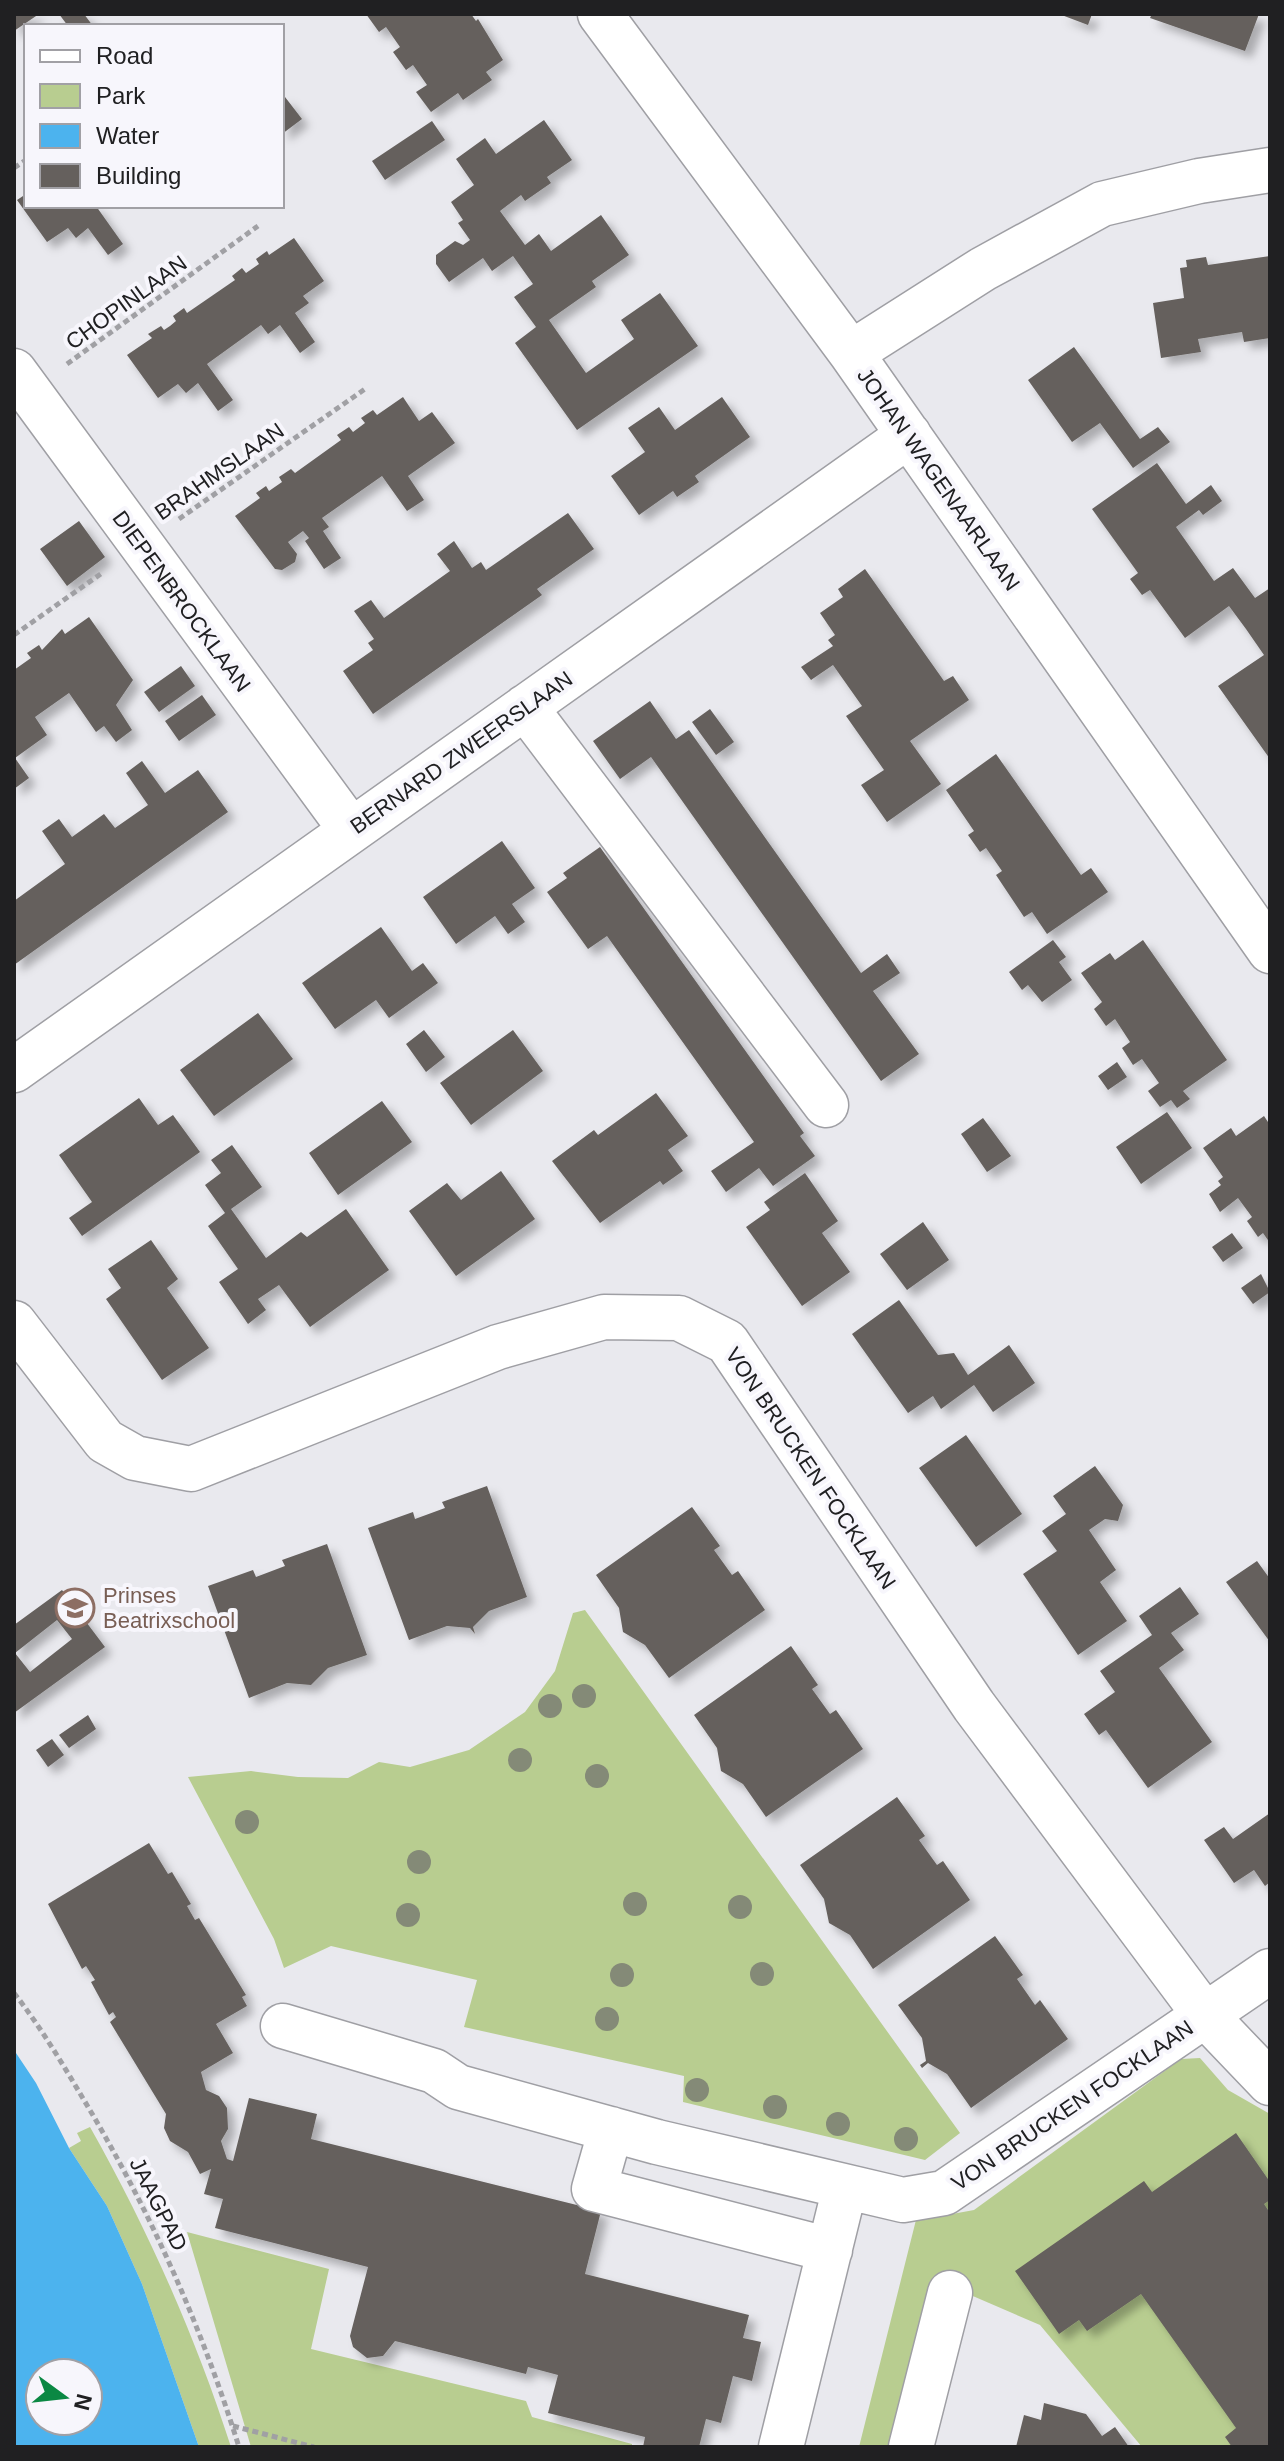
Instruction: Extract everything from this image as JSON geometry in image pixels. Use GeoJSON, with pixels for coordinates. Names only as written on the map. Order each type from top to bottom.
{"type":"FeatureCollection","features":[{"type":"Feature","properties":{"kind":"street","name":"JOHAN WAGENAARLAAN"},"geometry":{"type":"LineString","coordinates":[[600,14],[851,353],[1270,951]]}},
{"type":"Feature","properties":{"kind":"street"},"geometry":{"type":"LineString","coordinates":[[851,353],[983,269],[1102,204],[1199,181],[1270,170]]}},
{"type":"Feature","properties":{"kind":"street","name":"DIEPENBROCKLAAN"},"geometry":{"type":"LineString","coordinates":[[21,382],[351,830]]}},
{"type":"Feature","properties":{"kind":"street","name":"BERNARD ZWEERSLAAN"},"geometry":{"type":"LineString","coordinates":[[14,1070],[909,435]]}},
{"type":"Feature","properties":{"kind":"street"},"geometry":{"type":"LineString","coordinates":[[525,707],[826,1105]]}},
{"type":"Feature","properties":{"kind":"street","name":"VON BRUCKEN FOCKLAAN"},"geometry":{"type":"LineString","coordinates":[[14,1323],[105,1441],[135,1458],[191,1469],[498,1347],[604,1317],[679,1318],[727,1342],[974,1706],[1204,2014],[1270,2083]]}},
{"type":"Feature","properties":{"kind":"street","name":"VON BRUCKEN FOCKLAAN"},"geometry":{"type":"LineString","coordinates":[[283,2026],[434,2071],[458,2087],[611,2129],[903,2200],[944,2193],[1270,1971]]}},
{"type":"Feature","properties":{"kind":"street"},"geometry":{"type":"LineString","coordinates":[[611,2129],[594,2189],[830,2250]]}},
{"type":"Feature","properties":{"kind":"street"},"geometry":{"type":"LineString","coordinates":[[781,2447],[845,2187]]}},
{"type":"Feature","properties":{"kind":"street"},"geometry":{"type":"LineString","coordinates":[[911,2447],[950,2293]]}},
{"type":"Feature","properties":{"kind":"path","name":"CHOPINLAAN"},"geometry":{"type":"LineString","coordinates":[[21,382],[258,226]]}},
{"type":"Feature","properties":{"kind":"path","name":"BRAHMSLAAN"},"geometry":{"type":"LineString","coordinates":[[14,635],[365,389]]}},
{"type":"Feature","properties":{"kind":"path","name":"JAAGPAD"},"geometry":{"type":"LineString","coordinates":[[14,1993],[76,2087],[138,2194],[186,2293],[239,2447]]}},
{"type":"Feature","properties":{"kind":"path"},"geometry":{"type":"LineString","coordinates":[[233,2426],[314,2447]]}},
{"type":"Feature","properties":{"kind":"green space"},"geometry":{"type":"Polygon","coordinates":[[[585,1610],[960,2133],[925,2160],[683,2102],[684,2076],[464,2027],[477,1980],[331,1946],[284,1968],[274,1939],[188,1777],[251,1771],[298,1777],[348,1778],[379,1762],[410,1767],[469,1750],[525,1712],[555,1671],[573,1613],[585,1610]]]}},
{"type":"Feature","properties":{"kind":"green space"},"geometry":{"type":"Polygon","coordinates":[[[1200,2058],[1228,2090],[1270,2114],[1270,2447],[1142,2447],[1040,2325],[938,2281],[896,2447],[859,2447],[918,2212],[936,2217],[974,2210],[1181,2059],[1200,2058]]]}},
{"type":"Feature","properties":{"kind":"green space"},"geometry":{"type":"Polygon","coordinates":[[[90,2127],[169,2284],[202,2364],[231,2447],[199,2447],[142,2284],[107,2206],[69,2148],[81,2141],[77,2133],[90,2127]]]}},
{"type":"Feature","properties":{"kind":"green space"},"geometry":{"type":"Polygon","coordinates":[[[187,2232],[329,2269],[311,2349],[526,2401],[532,2417],[632,2444],[632,2447],[251,2447],[187,2232]]]}},
{"type":"Feature","properties":{"kind":"water"},"geometry":{"type":"Polygon","coordinates":[[[14,2050],[36,2083],[69,2148],[107,2206],[142,2284],[199,2447],[14,2447],[14,2050]]]}},
{"type":"Feature","properties":{"kind":"building"},"geometry":{"type":"Polygon","coordinates":[[[14,14],[39,14],[24,24],[14,31],[14,14]]]}},
{"type":"Feature","properties":{"kind":"building"},"geometry":{"type":"Polygon","coordinates":[[[59,14],[84,14],[92,24],[66,24],[59,14]]]}},
{"type":"Feature","properties":{"kind":"building"},"geometry":{"type":"Polygon","coordinates":[[[366,14],[471,14],[476,21],[478,19],[503,60],[486,72],[492,80],[463,100],[458,93],[431,112],[416,92],[427,85],[413,65],[406,70],[393,52],[400,47],[386,27],[379,32],[366,14]]]}},
{"type":"Feature","properties":{"kind":"building"},"geometry":{"type":"Polygon","coordinates":[[[1059,14],[1092,14],[1088,25],[1059,14]]]}},
{"type":"Feature","properties":{"kind":"building"},"geometry":{"type":"Polygon","coordinates":[[[1152,14],[1259,14],[1245,51],[1150,18],[1152,14]]]}},
{"type":"Feature","properties":{"kind":"building"},"geometry":{"type":"Polygon","coordinates":[[[284,98],[302,119],[284,132],[284,98]]]}},
{"type":"Feature","properties":{"kind":"building"},"geometry":{"type":"Polygon","coordinates":[[[544,120],[572,160],[547,177],[551,183],[525,201],[521,195],[500,211],[525,245],[539,234],[551,251],[601,215],[629,255],[592,281],[596,287],[549,320],[586,373],[634,339],[621,320],[660,293],[698,346],[577,430],[515,343],[536,327],[514,297],[533,284],[513,256],[492,271],[483,258],[449,282],[436,264],[436,255],[455,241],[463,245],[470,240],[458,223],[463,220],[451,202],[474,185],[456,159],[485,138],[496,154],[544,120]]]}},
{"type":"Feature","properties":{"kind":"building"},"geometry":{"type":"Polygon","coordinates":[[[432,121],[445,140],[385,180],[372,161],[432,121]]]}},
{"type":"Feature","properties":{"kind":"building"},"geometry":{"type":"Polygon","coordinates":[[[24,195],[24,208],[97,208],[123,244],[108,255],[88,228],[76,238],[68,228],[47,242],[17,200],[24,195]]]}},
{"type":"Feature","properties":{"kind":"building"},"geometry":{"type":"Polygon","coordinates":[[[294,238],[324,281],[303,296],[309,303],[295,313],[315,342],[300,353],[280,325],[268,334],[261,325],[207,364],[233,400],[218,411],[198,383],[186,393],[178,384],[158,398],[127,355],[152,338],[148,334],[161,326],[164,330],[170,326],[176,321],[173,316],[184,308],[187,313],[235,280],[232,276],[242,268],[246,273],[259,264],[256,259],[267,251],[269,255],[294,238]]]}},
{"type":"Feature","properties":{"kind":"building"},"geometry":{"type":"Polygon","coordinates":[[[1270,256],[1270,338],[1244,342],[1242,332],[1198,339],[1201,352],[1161,358],[1153,303],[1184,298],[1180,268],[1187,267],[1186,260],[1206,257],[1208,265],[1270,256]]]}},
{"type":"Feature","properties":{"kind":"building"},"geometry":{"type":"Polygon","coordinates":[[[1074,347],[1140,439],[1158,427],[1170,442],[1133,468],[1100,423],[1072,442],[1028,380],[1074,347]]]}},
{"type":"Feature","properties":{"kind":"building"},"geometry":{"type":"Polygon","coordinates":[[[403,397],[419,421],[432,412],[455,443],[408,476],[424,500],[407,511],[382,476],[322,518],[329,527],[323,531],[341,558],[324,569],[305,541],[309,538],[303,531],[288,542],[297,554],[295,562],[282,570],[275,569],[235,516],[260,498],[256,493],[266,486],[269,491],[282,482],[279,477],[291,469],[295,473],[341,440],[337,435],[349,427],[353,432],[365,423],[361,418],[373,410],[377,415],[403,397]]]}},
{"type":"Feature","properties":{"kind":"building"},"geometry":{"type":"Polygon","coordinates":[[[722,397],[750,437],[695,476],[699,482],[677,497],[673,491],[639,515],[611,476],[645,452],[628,428],[659,407],[675,430],[722,397]]]}},
{"type":"Feature","properties":{"kind":"building"},"geometry":{"type":"Polygon","coordinates":[[[1157,463],[1186,504],[1211,485],[1222,501],[1203,515],[1199,510],[1176,527],[1214,581],[1233,568],[1255,598],[1270,588],[1270,759],[1218,686],[1264,655],[1246,629],[1229,606],[1185,638],[1150,590],[1142,595],[1130,579],[1138,573],[1092,509],[1157,463]]]}},
{"type":"Feature","properties":{"kind":"building"},"geometry":{"type":"Polygon","coordinates":[[[568,513],[594,549],[537,589],[542,595],[373,714],[343,671],[373,650],[368,643],[374,639],[354,611],[371,600],[384,618],[450,571],[437,554],[454,541],[472,568],[481,562],[486,570],[568,513]]]}},
{"type":"Feature","properties":{"kind":"building"},"geometry":{"type":"Polygon","coordinates":[[[79,521],[105,557],[67,586],[40,549],[79,521]]]}},
{"type":"Feature","properties":{"kind":"building"},"geometry":{"type":"Polygon","coordinates":[[[865,569],[944,681],[953,676],[969,700],[910,741],[941,784],[887,822],[861,785],[884,770],[846,716],[862,706],[833,665],[811,680],[801,667],[833,646],[828,640],[835,635],[820,613],[843,597],[838,589],[865,569]]]}},
{"type":"Feature","properties":{"kind":"building"},"geometry":{"type":"Polygon","coordinates":[[[89,617],[133,680],[116,705],[132,730],[116,742],[104,726],[96,732],[69,693],[35,717],[47,735],[15,758],[29,778],[14,789],[14,670],[31,658],[27,653],[39,645],[42,650],[62,629],[65,634],[89,617]]]}},
{"type":"Feature","properties":{"kind":"building"},"geometry":{"type":"Polygon","coordinates":[[[181,666],[195,686],[159,712],[144,692],[181,666]]]}},
{"type":"Feature","properties":{"kind":"building"},"geometry":{"type":"Polygon","coordinates":[[[202,695],[216,715],[179,741],[165,721],[202,695]]]}},
{"type":"Feature","properties":{"kind":"building"},"geometry":{"type":"Polygon","coordinates":[[[650,701],[676,739],[689,730],[861,973],[887,954],[900,973],[873,991],[919,1054],[881,1081],[651,757],[620,779],[593,741],[650,701]]]}},
{"type":"Feature","properties":{"kind":"building"},"geometry":{"type":"Polygon","coordinates":[[[710,709],[734,742],[716,755],[692,722],[710,709]]]}},
{"type":"Feature","properties":{"kind":"building"},"geometry":{"type":"Polygon","coordinates":[[[996,754],[1081,875],[1091,868],[1108,892],[1047,934],[1032,912],[1024,917],[996,875],[1002,871],[986,848],[980,852],[968,835],[974,831],[946,790],[996,754]]]}},
{"type":"Feature","properties":{"kind":"building"},"geometry":{"type":"Polygon","coordinates":[[[142,761],[165,793],[198,770],[228,812],[14,965],[14,901],[65,864],[42,831],[59,819],[72,837],[104,814],[115,828],[148,805],[126,773],[142,761]]]}},
{"type":"Feature","properties":{"kind":"building"},"geometry":{"type":"Polygon","coordinates":[[[502,841],[535,888],[512,904],[525,922],[508,934],[495,916],[456,944],[423,897],[502,841]]]}},
{"type":"Feature","properties":{"kind":"building"},"geometry":{"type":"Polygon","coordinates":[[[600,847],[804,1133],[800,1136],[815,1156],[773,1186],[759,1168],[726,1192],[711,1171],[754,1142],[607,936],[588,949],[547,892],[567,878],[563,873],[600,847]]]}},
{"type":"Feature","properties":{"kind":"building"},"geometry":{"type":"Polygon","coordinates":[[[381,927],[412,971],[423,963],[438,983],[389,1018],[376,1000],[335,1029],[302,983],[381,927]]]}},
{"type":"Feature","properties":{"kind":"building"},"geometry":{"type":"Polygon","coordinates":[[[1053,940],[1066,957],[1059,962],[1072,980],[1042,1002],[1028,985],[1022,990],[1009,972],[1053,940]]]}},
{"type":"Feature","properties":{"kind":"building"},"geometry":{"type":"Polygon","coordinates":[[[1143,940],[1227,1060],[1183,1091],[1190,1099],[1177,1108],[1171,1100],[1160,1107],[1148,1091],[1159,1083],[1142,1059],[1133,1065],[1122,1048],[1130,1042],[1115,1019],[1106,1026],[1094,1009],[1102,1002],[1081,973],[1110,953],[1115,960],[1143,940]]]}},
{"type":"Feature","properties":{"kind":"building"},"geometry":{"type":"Polygon","coordinates":[[[258,1013],[293,1059],[214,1116],[180,1070],[258,1013]]]}},
{"type":"Feature","properties":{"kind":"building"},"geometry":{"type":"Polygon","coordinates":[[[424,1030],[445,1057],[426,1072],[406,1044],[424,1030]]]}},
{"type":"Feature","properties":{"kind":"building"},"geometry":{"type":"Polygon","coordinates":[[[513,1030],[543,1071],[471,1125],[440,1083],[513,1030]]]}},
{"type":"Feature","properties":{"kind":"building"},"geometry":{"type":"Polygon","coordinates":[[[1117,1062],[1127,1077],[1108,1090],[1098,1076],[1117,1062]]]}},
{"type":"Feature","properties":{"kind":"building"},"geometry":{"type":"Polygon","coordinates":[[[656,1093],[688,1136],[668,1150],[683,1171],[663,1185],[660,1181],[600,1223],[552,1161],[594,1130],[598,1135],[656,1093]]]}},
{"type":"Feature","properties":{"kind":"building"},"geometry":{"type":"Polygon","coordinates":[[[139,1098],[158,1125],[173,1115],[200,1152],[82,1236],[69,1218],[92,1202],[59,1155],[139,1098]]]}},
{"type":"Feature","properties":{"kind":"building"},"geometry":{"type":"Polygon","coordinates":[[[382,1101],[412,1142],[338,1195],[309,1153],[382,1101]]]}},
{"type":"Feature","properties":{"kind":"building"},"geometry":{"type":"Polygon","coordinates":[[[1167,1112],[1192,1148],[1141,1184],[1116,1147],[1167,1112]]]}},
{"type":"Feature","properties":{"kind":"building"},"geometry":{"type":"Polygon","coordinates":[[[1264,1116],[1270,1125],[1270,1243],[1263,1233],[1258,1237],[1247,1221],[1252,1217],[1238,1198],[1220,1212],[1209,1194],[1221,1185],[1218,1181],[1223,1177],[1203,1148],[1231,1128],[1236,1136],[1264,1116]]]}},
{"type":"Feature","properties":{"kind":"building"},"geometry":{"type":"Polygon","coordinates":[[[983,1118],[1011,1156],[987,1172],[961,1134],[983,1118]]]}},
{"type":"Feature","properties":{"kind":"building"},"geometry":{"type":"Polygon","coordinates":[[[232,1145],[262,1187],[231,1209],[266,1258],[301,1232],[307,1237],[346,1209],[389,1270],[310,1327],[279,1285],[258,1299],[266,1310],[248,1324],[219,1282],[238,1269],[208,1226],[225,1213],[205,1185],[221,1173],[211,1160],[232,1145]]]}},
{"type":"Feature","properties":{"kind":"building"},"geometry":{"type":"Polygon","coordinates":[[[501,1171],[535,1219],[456,1276],[409,1211],[447,1183],[461,1200],[501,1171]]]}},
{"type":"Feature","properties":{"kind":"building"},"geometry":{"type":"Polygon","coordinates":[[[805,1173],[838,1221],[822,1233],[850,1272],[802,1306],[746,1227],[770,1210],[764,1202],[805,1173]]]}},
{"type":"Feature","properties":{"kind":"building"},"geometry":{"type":"Polygon","coordinates":[[[923,1222],[949,1260],[907,1290],[880,1254],[923,1222]]]}},
{"type":"Feature","properties":{"kind":"building"},"geometry":{"type":"Polygon","coordinates":[[[1232,1233],[1243,1248],[1223,1262],[1212,1247],[1232,1233]]]}},
{"type":"Feature","properties":{"kind":"building"},"geometry":{"type":"Polygon","coordinates":[[[151,1240],[178,1279],[167,1288],[209,1348],[162,1380],[106,1299],[121,1288],[108,1269],[151,1240]]]}},
{"type":"Feature","properties":{"kind":"building"},"geometry":{"type":"Polygon","coordinates":[[[1261,1274],[1270,1292],[1253,1304],[1241,1288],[1261,1274]]]}},
{"type":"Feature","properties":{"kind":"building"},"geometry":{"type":"Polygon","coordinates":[[[899,1300],[938,1355],[954,1353],[968,1375],[1009,1345],[1035,1383],[993,1412],[974,1385],[941,1409],[933,1396],[908,1413],[852,1334],[899,1300]]]}},
{"type":"Feature","properties":{"kind":"building"},"geometry":{"type":"Polygon","coordinates":[[[966,1435],[1022,1514],[976,1547],[919,1468],[966,1435]]]}},
{"type":"Feature","properties":{"kind":"building"},"geometry":{"type":"Polygon","coordinates":[[[1095,1466],[1123,1505],[1118,1521],[1105,1519],[1089,1530],[1116,1570],[1100,1582],[1127,1621],[1078,1655],[1023,1574],[1057,1551],[1042,1531],[1066,1514],[1053,1496],[1095,1466]]]}},
{"type":"Feature","properties":{"kind":"building"},"geometry":{"type":"Polygon","coordinates":[[[487,1486],[527,1597],[489,1611],[473,1627],[475,1634],[470,1628],[447,1626],[409,1640],[368,1528],[413,1512],[415,1519],[445,1508],[442,1502],[487,1486]]]}},
{"type":"Feature","properties":{"kind":"building"},"geometry":{"type":"Polygon","coordinates":[[[692,1507],[720,1546],[714,1550],[732,1575],[738,1571],[765,1610],[669,1678],[645,1645],[623,1632],[619,1608],[596,1575],[692,1507]]]}},
{"type":"Feature","properties":{"kind":"building"},"geometry":{"type":"Polygon","coordinates":[[[327,1544],[367,1655],[328,1668],[311,1685],[287,1683],[249,1698],[208,1586],[253,1570],[256,1577],[285,1566],[282,1560],[327,1544]]]}},
{"type":"Feature","properties":{"kind":"building"},"geometry":{"type":"Polygon","coordinates":[[[1257,1561],[1270,1579],[1270,1642],[1226,1582],[1257,1561]]]}},
{"type":"Feature","properties":{"kind":"building"},"geometry":{"type":"Polygon","coordinates":[[[1180,1587],[1199,1614],[1171,1633],[1184,1650],[1159,1668],[1212,1742],[1148,1788],[1106,1730],[1099,1735],[1084,1714],[1115,1692],[1100,1671],[1152,1635],[1139,1616],[1180,1587]]]}},
{"type":"Feature","properties":{"kind":"building"},"geometry":{"type":"Polygon","coordinates":[[[62,1590],[105,1647],[14,1713],[14,1625],[62,1590]],[[57,1620],[15,1653],[30,1672],[72,1639],[57,1620]]]}},
{"type":"Feature","properties":{"kind":"building"},"geometry":{"type":"Polygon","coordinates":[[[791,1646],[818,1685],[812,1689],[830,1714],[836,1710],[863,1749],[766,1817],[743,1784],[721,1771],[717,1748],[694,1715],[791,1646]]]}},
{"type":"Feature","properties":{"kind":"building"},"geometry":{"type":"Polygon","coordinates":[[[88,1715],[96,1729],[69,1748],[59,1735],[88,1715]]]}},
{"type":"Feature","properties":{"kind":"building"},"geometry":{"type":"Polygon","coordinates":[[[52,1739],[64,1755],[48,1767],[36,1750],[52,1739]]]}},
{"type":"Feature","properties":{"kind":"building"},"geometry":{"type":"Polygon","coordinates":[[[897,1797],[925,1836],[919,1840],[937,1865],[943,1861],[970,1900],[873,1969],[850,1935],[829,1923],[824,1899],[800,1865],[897,1797]]]}},
{"type":"Feature","properties":{"kind":"building"},"geometry":{"type":"Polygon","coordinates":[[[1270,1813],[1270,1882],[1265,1886],[1254,1870],[1234,1883],[1204,1840],[1224,1827],[1233,1839],[1270,1813]]]}},
{"type":"Feature","properties":{"kind":"building"},"geometry":{"type":"Polygon","coordinates":[[[149,1843],[168,1874],[172,1872],[191,1904],[187,1906],[195,1920],[199,1918],[246,1995],[242,1997],[247,2006],[216,2024],[233,2053],[201,2072],[206,2090],[219,2096],[227,2108],[228,2129],[221,2141],[227,2159],[233,2161],[249,2098],[317,2114],[311,2139],[601,2211],[585,2274],[749,2315],[743,2338],[761,2342],[752,2381],[733,2376],[721,2423],[706,2419],[699,2447],[643,2447],[645,2437],[548,2413],[558,2375],[528,2367],[526,2374],[395,2341],[383,2356],[367,2358],[353,2347],[350,2336],[368,2267],[215,2228],[223,2199],[204,2194],[211,2169],[200,2174],[188,2152],[170,2141],[164,2128],[166,2114],[110,2022],[116,2017],[113,2012],[109,2015],[91,1982],[95,1980],[86,1966],[82,1969],[48,1904],[149,1843]]]}},
{"type":"Feature","properties":{"kind":"building"},"geometry":{"type":"Polygon","coordinates":[[[995,1936],[1023,1975],[1017,1979],[1035,2005],[1040,2000],[1068,2039],[971,2108],[947,2074],[928,2063],[922,2068],[920,2065],[926,2061],[922,2038],[898,2005],[995,1936]]]}},
{"type":"Feature","properties":{"kind":"building"},"geometry":{"type":"Polygon","coordinates":[[[1236,2133],[1270,2182],[1270,2200],[1264,2204],[1270,2213],[1270,2447],[1232,2447],[1225,2437],[1236,2428],[1141,2294],[1087,2331],[1079,2320],[1059,2334],[1015,2271],[1144,2181],[1152,2192],[1236,2133]]]}},
{"type":"Feature","properties":{"kind":"building"},"geometry":{"type":"Polygon","coordinates":[[[1044,2403],[1086,2414],[1102,2436],[1115,2427],[1129,2447],[1016,2447],[1024,2415],[1041,2420],[1044,2403]]]}},
{"type":"Feature","properties":{"kind":"place","name":"Prinses Beatrixschool"},"geometry":{"type":"Point","coordinates":[75,1608]}}]}
